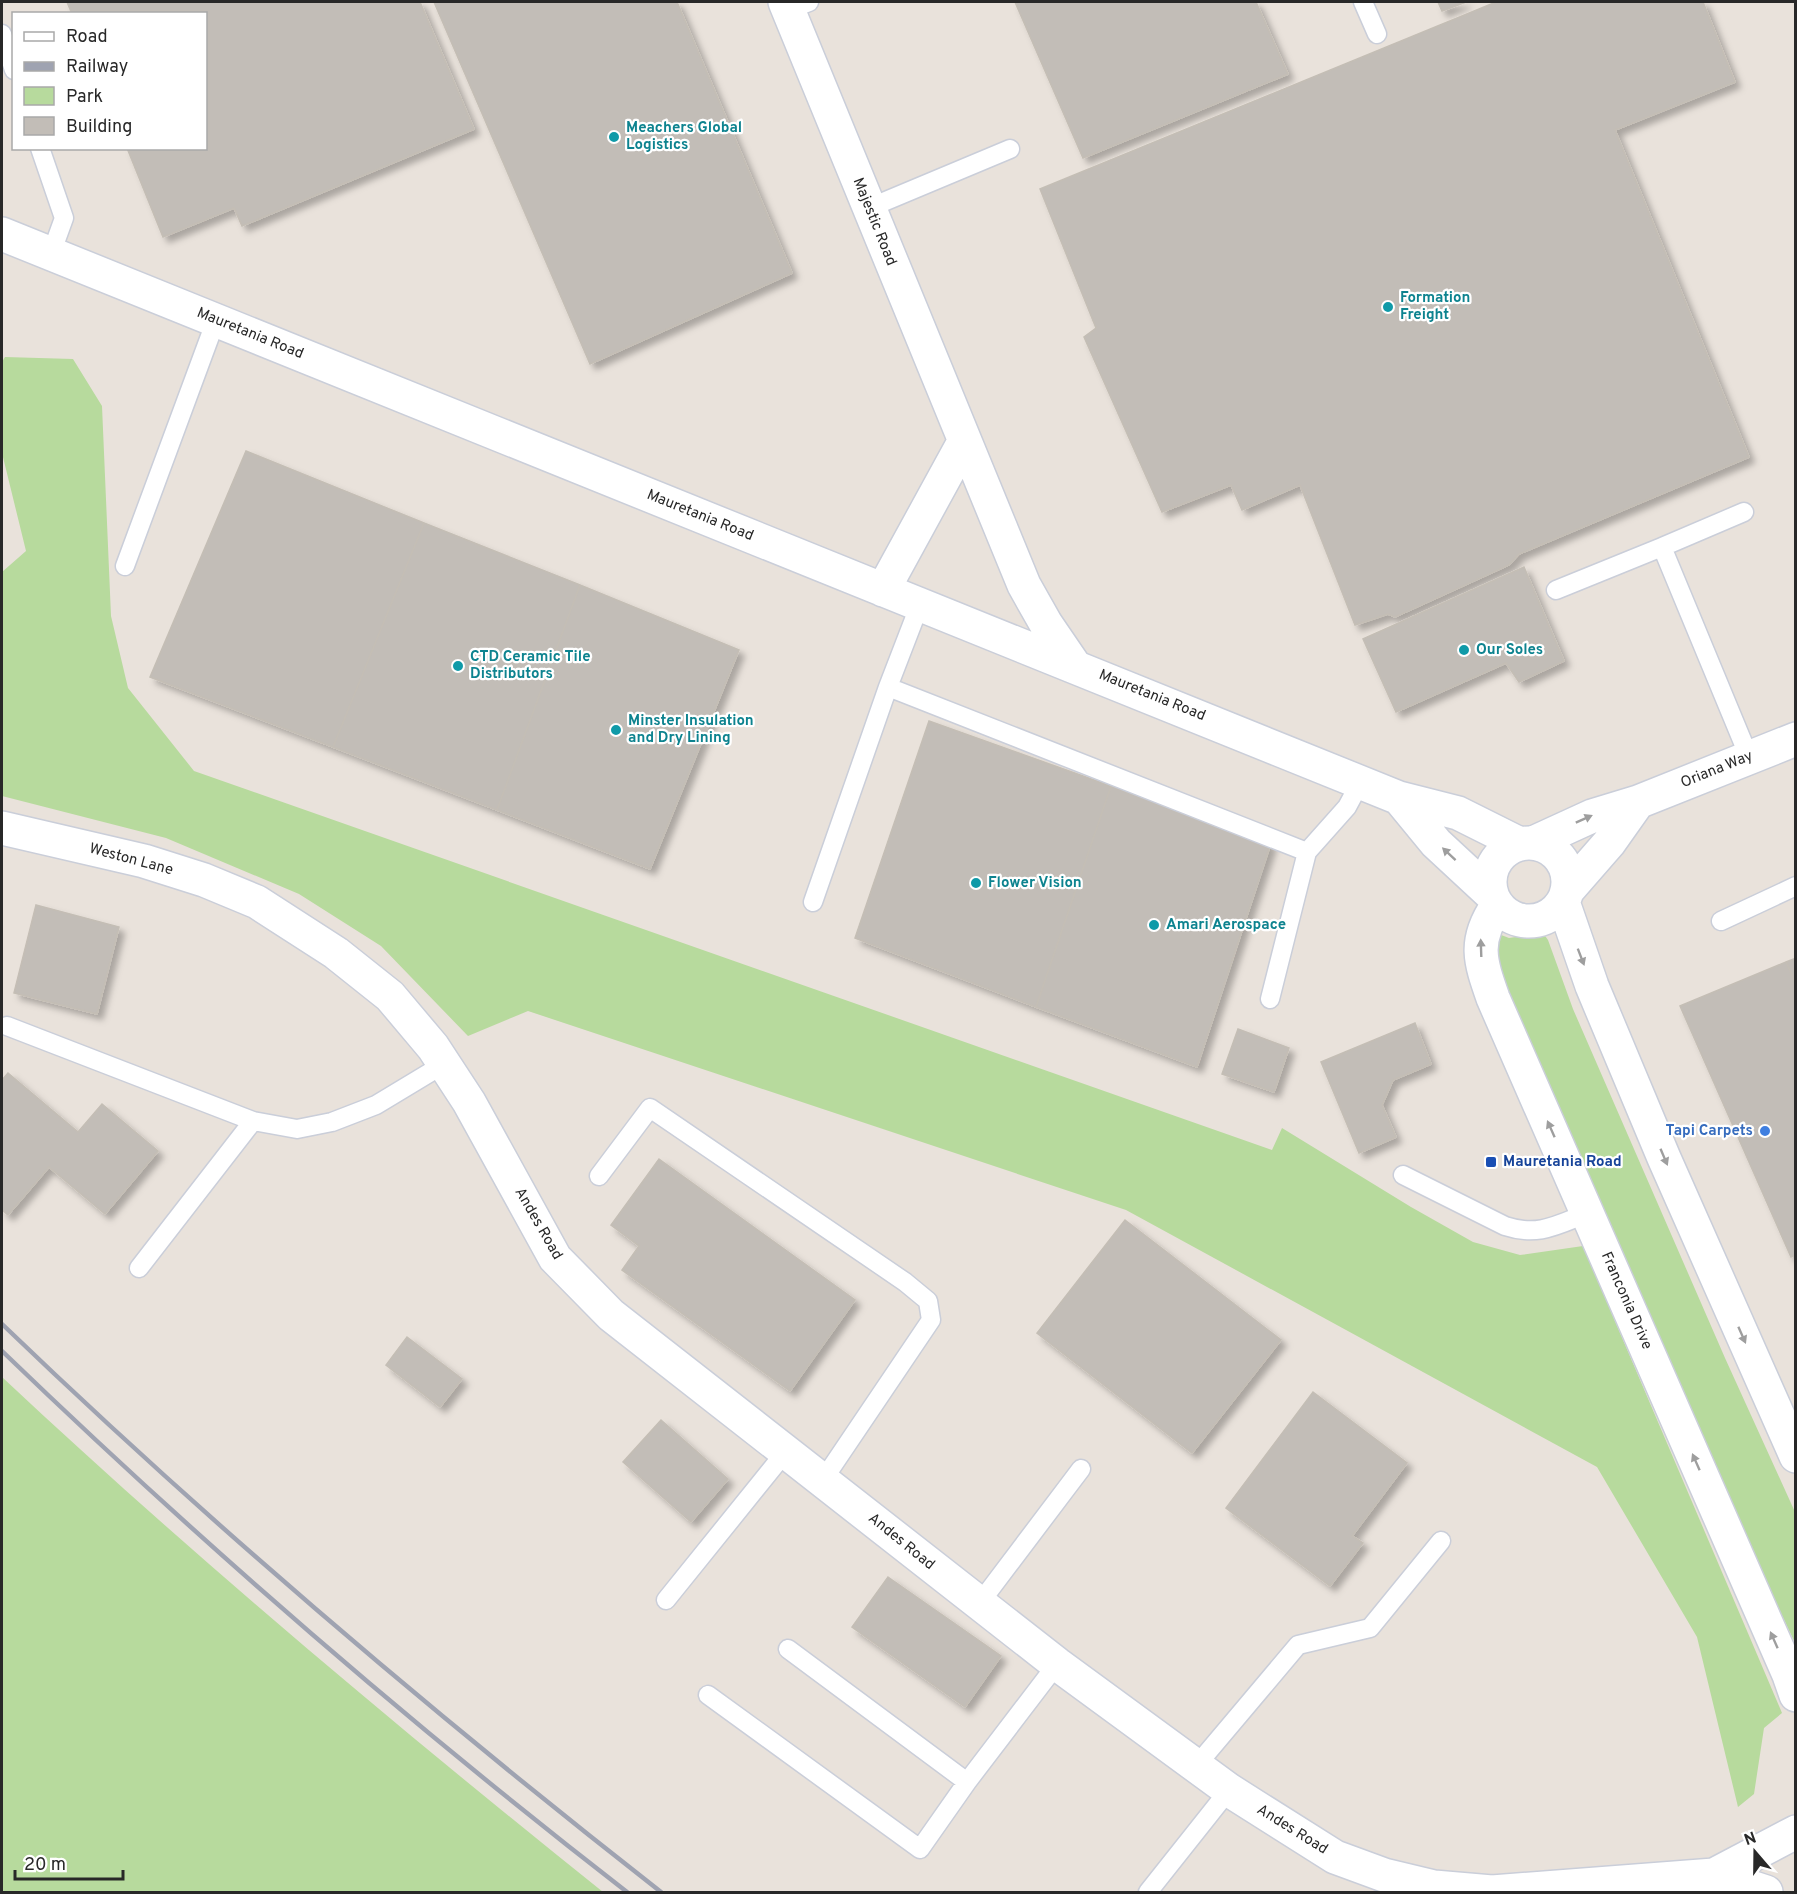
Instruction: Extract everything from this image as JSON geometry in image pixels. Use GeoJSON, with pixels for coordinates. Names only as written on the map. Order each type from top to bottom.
{"type":"FeatureCollection","features":[{"type":"Feature","properties":{"kind":"street","name":"Majestic Road"},"geometry":{"type":"LineString","coordinates":[[794,4],[869,208],[1024,585],[1046,624],[1074,665]]}},
{"type":"Feature","properties":{"kind":"street","name":"Mauretania Road"},"geometry":{"type":"LineString","coordinates":[[2,234],[1399,798],[1458,813],[1526,843]]}},
{"type":"Feature","properties":{"kind":"street"},"geometry":{"type":"LineString","coordinates":[[883,590],[964,442]]}},
{"type":"Feature","properties":{"kind":"street","name":"Oriana Way"},"geometry":{"type":"LineString","coordinates":[[1526,843],[1592,816],[1638,802],[1749,757],[1794,745]]}},
{"type":"Feature","properties":{"kind":"street","name":"Mauretania Road"},"geometry":{"type":"LineString","coordinates":[[1399,798],[1436,843],[1494,900]]}},
{"type":"Feature","properties":{"kind":"street"},"geometry":{"type":"LineString","coordinates":[[1638,802],[1609,843],[1565,896],[1544,919],[1532,921],[1507,915],[1494,900],[1490,882],[1495,863],[1508,849],[1526,843],[1556,854],[1564,864],[1565,896],[1592,986],[1655,1137],[1796,1456]]}},
{"type":"Feature","properties":{"kind":"street","name":"Weston Lane"},"geometry":{"type":"LineString","coordinates":[[2,828],[144,861],[204,880],[257,902]]}},
{"type":"Feature","properties":{"kind":"street","name":"Franconia Drive"},"geometry":{"type":"LineString","coordinates":[[1494,900],[1479,942],[1483,969],[1507,1032],[1796,1695]]}},
{"type":"Feature","properties":{"kind":"street","name":"Andes Road"},"geometry":{"type":"LineString","coordinates":[[257,902],[336,953],[390,996],[444,1064],[469,1102],[555,1258],[611,1315],[787,1450],[1057,1664],[1229,1790],[1335,1857],[1384,1884],[1492,1892],[1714,1875],[1796,1832]]}},
{"type":"Feature","properties":{"kind":"street","name":"Andes Road"},"geometry":{"type":"LineString","coordinates":[[1714,1875],[1766,1893]]}},
{"type":"Feature","properties":{"kind":"lane"},"geometry":{"type":"LineString","coordinates":[[1363,2],[1377,34]]}},
{"type":"Feature","properties":{"kind":"lane"},"geometry":{"type":"LineString","coordinates":[[2,34],[12,64]]}},
{"type":"Feature","properties":{"kind":"lane"},"geometry":{"type":"LineString","coordinates":[[869,208],[1010,149]]}},
{"type":"Feature","properties":{"kind":"lane"},"geometry":{"type":"LineString","coordinates":[[41,150],[64,218],[51,254]]}},
{"type":"Feature","properties":{"kind":"lane"},"geometry":{"type":"LineString","coordinates":[[125,566],[216,320]]}},
{"type":"Feature","properties":{"kind":"lane"},"geometry":{"type":"LineString","coordinates":[[1556,590],[1744,512]]}},
{"type":"Feature","properties":{"kind":"lane"},"geometry":{"type":"LineString","coordinates":[[1662,547],[1749,757]]}},
{"type":"Feature","properties":{"kind":"lane"},"geometry":{"type":"LineString","coordinates":[[813,902],[888,687],[921,604]]}},
{"type":"Feature","properties":{"kind":"lane"},"geometry":{"type":"LineString","coordinates":[[888,687],[1307,852]]}},
{"type":"Feature","properties":{"kind":"lane"},"geometry":{"type":"LineString","coordinates":[[1270,999],[1307,852],[1347,807],[1361,781]]}},
{"type":"Feature","properties":{"kind":"lane"},"geometry":{"type":"LineString","coordinates":[[1720,921],[1796,886]]}},
{"type":"Feature","properties":{"kind":"lane"},"geometry":{"type":"LineString","coordinates":[[6,1026],[253,1120],[297,1129],[332,1122],[376,1105],[444,1064]]}},
{"type":"Feature","properties":{"kind":"lane"},"geometry":{"type":"LineString","coordinates":[[599,1176],[650,1108],[905,1282],[928,1301],[932,1320],[823,1480]]}},
{"type":"Feature","properties":{"kind":"lane"},"geometry":{"type":"LineString","coordinates":[[139,1269],[253,1120]]}},
{"type":"Feature","properties":{"kind":"lane"},"geometry":{"type":"LineString","coordinates":[[1403,1175],[1505,1226],[1523,1232],[1539,1232],[1588,1214]]}},
{"type":"Feature","properties":{"kind":"lane"},"geometry":{"type":"LineString","coordinates":[[666,1600],[787,1450]]}},
{"type":"Feature","properties":{"kind":"lane"},"geometry":{"type":"LineString","coordinates":[[979,1604],[1081,1469]]}},
{"type":"Feature","properties":{"kind":"lane"},"geometry":{"type":"LineString","coordinates":[[1196,1766],[1298,1645],[1370,1628],[1441,1541]]}},
{"type":"Feature","properties":{"kind":"lane"},"geometry":{"type":"LineString","coordinates":[[788,1648],[967,1782]]}},
{"type":"Feature","properties":{"kind":"lane"},"geometry":{"type":"LineString","coordinates":[[708,1695],[920,1849],[967,1782],[1057,1664]]}},
{"type":"Feature","properties":{"kind":"lane"},"geometry":{"type":"LineString","coordinates":[[1148,1893],[1229,1790]]}},
{"type":"Feature","properties":{"kind":"green space"},"geometry":{"type":"Polygon","coordinates":[[[5,357],[73,359],[102,406],[111,616],[128,688],[194,771],[1272,1150],[1282,1128],[1473,1242],[1520,1255],[1583,1246],[1782,1713],[1764,1728],[1754,1794],[1738,1807],[1697,1637],[1597,1467],[1126,1210],[528,1011],[468,1036],[381,946],[299,894],[166,838],[2,796],[2,572],[26,551],[2,453],[2,362],[5,357]]]}},
{"type":"Feature","properties":{"kind":"green space"},"geometry":{"type":"Polygon","coordinates":[[[1496,933],[1509,938],[1543,933],[1548,940],[1573,1009],[1725,1358],[1795,1512],[1795,1643],[1679,1398],[1498,985],[1496,933]]]}},
{"type":"Feature","properties":{"kind":"green space"},"geometry":{"type":"Polygon","coordinates":[[[2,1377],[222,1576],[449,1767],[603,1892],[2,1892],[2,1377]]]}},
{"type":"Feature","properties":{"kind":"building"},"geometry":{"type":"Polygon","coordinates":[[[67,2],[420,2],[474,129],[242,226],[234,208],[163,237],[128,150],[207,150],[207,12],[71,12],[67,2]]]}},
{"type":"Feature","properties":{"kind":"building","name":"Meachers Global Logistics"},"geometry":{"type":"Polygon","coordinates":[[[434,2],[677,2],[792,273],[590,364],[434,2]]]}},
{"type":"Feature","properties":{"kind":"building"},"geometry":{"type":"Polygon","coordinates":[[[1015,2],[1256,2],[1288,74],[1083,158],[1015,2]]]}},
{"type":"Feature","properties":{"kind":"building"},"geometry":{"type":"Polygon","coordinates":[[[1438,2],[1466,2],[1442,11],[1438,2]]]}},
{"type":"Feature","properties":{"kind":"building","name":"Formation Freight"},"geometry":{"type":"Polygon","coordinates":[[[1496,2],[1703,2],[1735,82],[1615,130],[1749,457],[1519,554],[1509,565],[1395,617],[1388,614],[1355,625],[1300,485],[1242,510],[1231,485],[1162,512],[1084,337],[1096,328],[1040,189],[1496,2]]]}},
{"type":"Feature","properties":{"kind":"building"},"geometry":{"type":"Polygon","coordinates":[[[246,451],[424,523],[333,747],[150,677],[246,451]]]}},
{"type":"Feature","properties":{"kind":"building","name":"CTD Ceramic Tile Distributors"},"geometry":{"type":"Polygon","coordinates":[[[424,523],[580,585],[497,810],[333,747],[424,523]]]}},
{"type":"Feature","properties":{"kind":"building","name":"Our Soles"},"geometry":{"type":"Polygon","coordinates":[[[1524,567],[1564,661],[1519,682],[1506,663],[1396,712],[1363,639],[1524,567]]]}},
{"type":"Feature","properties":{"kind":"building","name":"Minster Insulation and Dry Lining"},"geometry":{"type":"Polygon","coordinates":[[[580,585],[739,650],[650,869],[497,810],[580,585]]]}},
{"type":"Feature","properties":{"kind":"building","name":"Flower Vision"},"geometry":{"type":"Polygon","coordinates":[[[929,721],[1111,786],[1036,1007],[855,938],[929,721]]]}},
{"type":"Feature","properties":{"kind":"building","name":"Amari Aerospace"},"geometry":{"type":"Polygon","coordinates":[[[1111,786],[1271,843],[1197,1067],[1036,1007],[1111,786]]]}},
{"type":"Feature","properties":{"kind":"building"},"geometry":{"type":"Polygon","coordinates":[[[36,905],[119,927],[97,1014],[14,993],[36,905]]]}},
{"type":"Feature","properties":{"kind":"building"},"geometry":{"type":"Polygon","coordinates":[[[1796,958],[1796,984],[1786,962],[1796,958]]]}},
{"type":"Feature","properties":{"kind":"building","name":"Tapi Carpets"},"geometry":{"type":"Polygon","coordinates":[[[1786,962],[1796,984],[1796,1255],[1791,1257],[1680,1006],[1786,962]]]}},
{"type":"Feature","properties":{"kind":"building"},"geometry":{"type":"Polygon","coordinates":[[[1415,1023],[1431,1064],[1393,1080],[1382,1105],[1396,1137],[1359,1153],[1321,1062],[1415,1023]]]}},
{"type":"Feature","properties":{"kind":"building"},"geometry":{"type":"Polygon","coordinates":[[[1238,1029],[1289,1048],[1274,1092],[1222,1074],[1238,1029]]]}},
{"type":"Feature","properties":{"kind":"building"},"geometry":{"type":"Polygon","coordinates":[[[8,1073],[78,1132],[102,1104],[158,1151],[105,1214],[49,1167],[8,1215],[2,1210],[2,1080],[8,1073]]]}},
{"type":"Feature","properties":{"kind":"building"},"geometry":{"type":"Polygon","coordinates":[[[659,1159],[855,1300],[790,1391],[622,1270],[639,1246],[611,1225],[659,1159]]]}},
{"type":"Feature","properties":{"kind":"building"},"geometry":{"type":"Polygon","coordinates":[[[1125,1220],[1281,1340],[1192,1453],[1037,1333],[1125,1220]]]}},
{"type":"Feature","properties":{"kind":"building"},"geometry":{"type":"Polygon","coordinates":[[[407,1337],[462,1379],[440,1407],[386,1365],[407,1337]]]}},
{"type":"Feature","properties":{"kind":"building"},"geometry":{"type":"Polygon","coordinates":[[[1313,1392],[1407,1463],[1352,1536],[1363,1543],[1330,1586],[1226,1508],[1313,1392]]]}},
{"type":"Feature","properties":{"kind":"building"},"geometry":{"type":"Polygon","coordinates":[[[661,1420],[728,1479],[691,1522],[623,1462],[661,1420]]]}},
{"type":"Feature","properties":{"kind":"building"},"geometry":{"type":"Polygon","coordinates":[[[888,1577],[1001,1656],[965,1707],[852,1627],[888,1577]]]}},
{"type":"Feature","properties":{"kind":"railway"},"geometry":{"type":"LineString","coordinates":[[2,1324],[162,1473],[324,1617],[491,1756],[661,1892]]}},
{"type":"Feature","properties":{"kind":"railway"},"geometry":{"type":"LineString","coordinates":[[2,1351],[229,1562],[307,1630],[465,1763],[627,1892]]}},
{"type":"Feature","properties":{"kind":"place","name":"Meachers Global Logistics"},"geometry":{"type":"Point","coordinates":[614,137]}},
{"type":"Feature","properties":{"kind":"place","name":"Formation Freight"},"geometry":{"type":"Point","coordinates":[1388,307]}},
{"type":"Feature","properties":{"kind":"place","name":"Our Soles"},"geometry":{"type":"Point","coordinates":[1464,650]}},
{"type":"Feature","properties":{"kind":"place","name":"CTD Ceramic Tile Distributors"},"geometry":{"type":"Point","coordinates":[458,666]}},
{"type":"Feature","properties":{"kind":"place","name":"Minster Insulation and Dry Lining"},"geometry":{"type":"Point","coordinates":[616,730]}},
{"type":"Feature","properties":{"kind":"place","name":"Flower Vision"},"geometry":{"type":"Point","coordinates":[976,883]}},
{"type":"Feature","properties":{"kind":"place","name":"Amari Aerospace"},"geometry":{"type":"Point","coordinates":[1154,925]}},
{"type":"Feature","properties":{"kind":"place","name":"Tapi Carpets"},"geometry":{"type":"Point","coordinates":[1765,1131]}},
{"type":"Feature","properties":{"kind":"place","name":"Mauretania Road"},"geometry":{"type":"Point","coordinates":[1491,1162]}}]}
